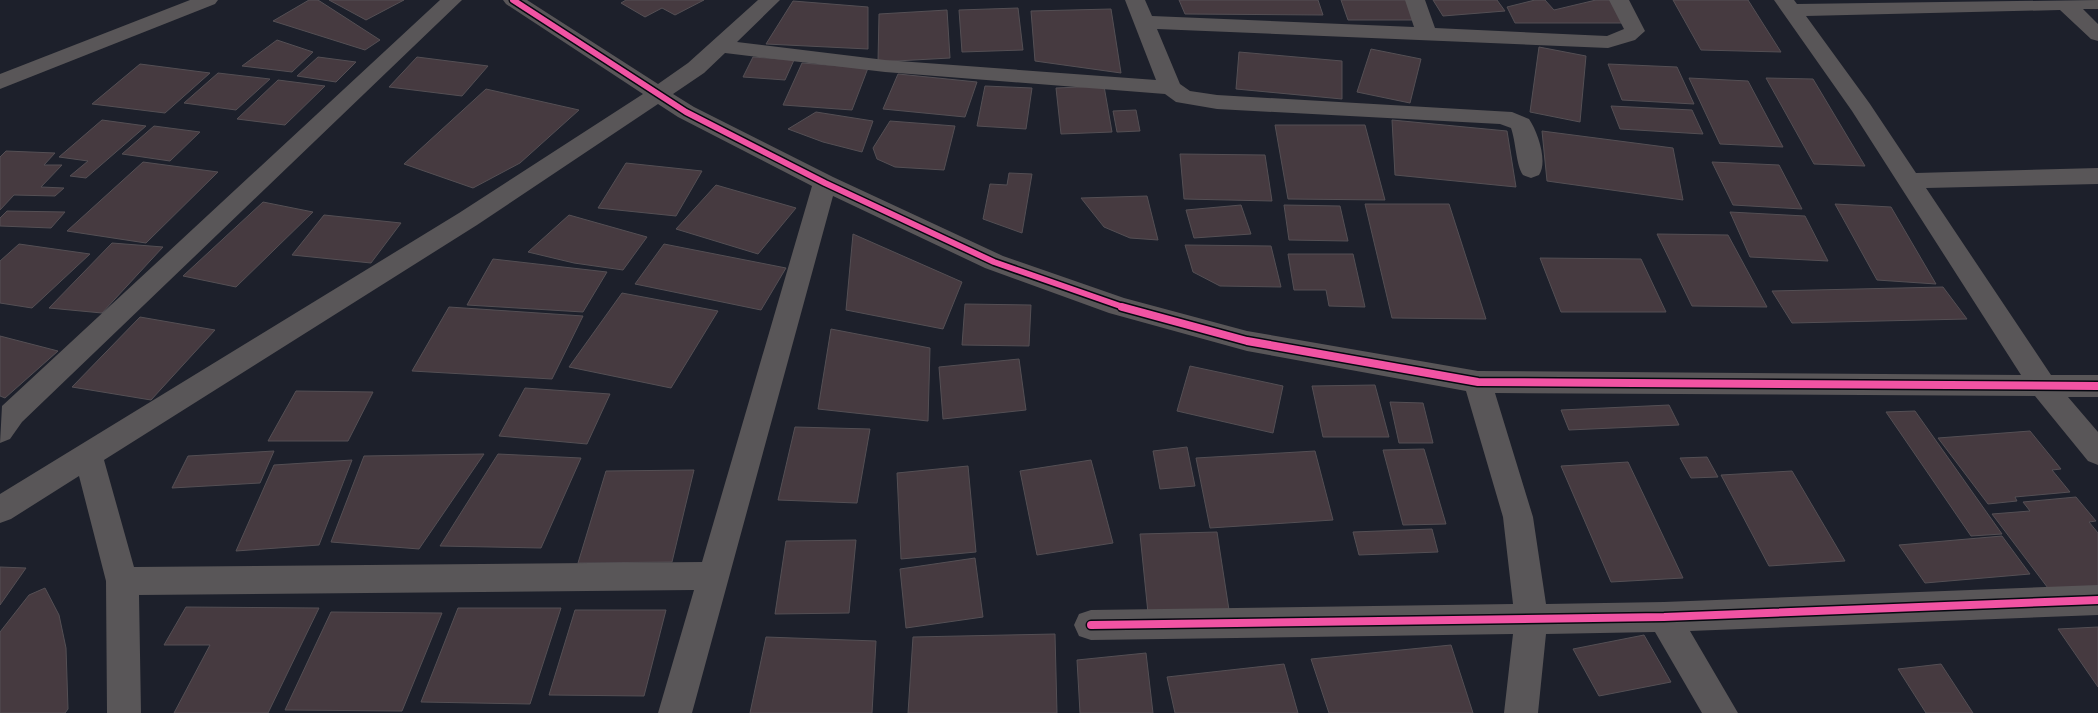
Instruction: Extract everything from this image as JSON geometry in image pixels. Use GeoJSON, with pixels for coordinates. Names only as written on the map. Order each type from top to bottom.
{"type":"FeatureCollection","features":[{"type":"Feature","properties":{"kind":"street"},"geometry":{"type":"LineString","coordinates":[[0,82],[208,0]]}},
{"type":"Feature","properties":{"kind":"street"},"geometry":{"type":"LineString","coordinates":[[0,431],[12,414],[452,0]]}},
{"type":"Feature","properties":{"kind":"street"},"geometry":{"type":"LineString","coordinates":[[513,0],[686,112],[825,182],[994,262],[1118,306],[1247,341],[1478,382],[2098,386]]}},
{"type":"Feature","properties":{"kind":"street"},"geometry":{"type":"LineString","coordinates":[[0,510],[468,219],[659,94],[696,68],[770,0]]}},
{"type":"Feature","properties":{"kind":"street"},"geometry":{"type":"LineString","coordinates":[[1135,0],[1170,88]]}},
{"type":"Feature","properties":{"kind":"street"},"geometry":{"type":"LineString","coordinates":[[1415,0],[1427,35]]}},
{"type":"Feature","properties":{"kind":"street"},"geometry":{"type":"LineString","coordinates":[[1144,22],[1608,42],[1628,36],[1635,31],[1619,0]]}},
{"type":"Feature","properties":{"kind":"street"},"geometry":{"type":"LineString","coordinates":[[1788,5],[2098,3]]}},
{"type":"Feature","properties":{"kind":"street"},"geometry":{"type":"LineString","coordinates":[[2065,4],[2098,35]]}},
{"type":"Feature","properties":{"kind":"street"},"geometry":{"type":"LineString","coordinates":[[1788,5],[1862,109],[2043,386],[2098,453]]}},
{"type":"Feature","properties":{"kind":"street"},"geometry":{"type":"LineString","coordinates":[[721,46],[885,66],[1170,88],[1184,97],[1217,102],[1504,117],[1521,124],[1528,144],[1531,170]]}},
{"type":"Feature","properties":{"kind":"street"},"geometry":{"type":"LineString","coordinates":[[1908,181],[2098,176]]}},
{"type":"Feature","properties":{"kind":"street"},"geometry":{"type":"LineString","coordinates":[[675,713],[825,182]]}},
{"type":"Feature","properties":{"kind":"street"},"geometry":{"type":"LineString","coordinates":[[1478,382],[1518,517],[1531,617],[1521,713]]}},
{"type":"Feature","properties":{"kind":"street"},"geometry":{"type":"LineString","coordinates":[[88,456],[122,581],[125,670],[124,713]]}},
{"type":"Feature","properties":{"kind":"street"},"geometry":{"type":"LineString","coordinates":[[122,581],[715,576]]}},
{"type":"Feature","properties":{"kind":"street"},"geometry":{"type":"LineString","coordinates":[[1091,625],[1531,617],[1664,617],[2098,600]]}},
{"type":"Feature","properties":{"kind":"street"},"geometry":{"type":"LineString","coordinates":[[1664,617],[1721,713]]}},
{"type":"Feature","properties":{"kind":"building"},"geometry":{"type":"Polygon","coordinates":[[[309,0],[318,0],[380,40],[365,50],[273,21],[309,0]]]}},
{"type":"Feature","properties":{"kind":"building"},"geometry":{"type":"Polygon","coordinates":[[[329,0],[404,0],[366,20],[329,0]]]}},
{"type":"Feature","properties":{"kind":"building"},"geometry":{"type":"Polygon","coordinates":[[[626,0],[704,0],[675,15],[662,8],[645,17],[621,3],[626,0]]]}},
{"type":"Feature","properties":{"kind":"building"},"geometry":{"type":"Polygon","coordinates":[[[1179,0],[1318,0],[1323,15],[1185,14],[1179,0]]]}},
{"type":"Feature","properties":{"kind":"building"},"geometry":{"type":"Polygon","coordinates":[[[1341,0],[1408,0],[1416,20],[1348,20],[1341,0]]]}},
{"type":"Feature","properties":{"kind":"building"},"geometry":{"type":"Polygon","coordinates":[[[1433,0],[1497,0],[1505,11],[1443,16],[1433,0]]]}},
{"type":"Feature","properties":{"kind":"building"},"geometry":{"type":"Polygon","coordinates":[[[1535,0],[1545,0],[1554,10],[1596,0],[1610,0],[1624,23],[1515,23],[1507,7],[1535,0]]]}},
{"type":"Feature","properties":{"kind":"building"},"geometry":{"type":"Polygon","coordinates":[[[1673,0],[1748,0],[1781,52],[1701,50],[1673,0]]]}},
{"type":"Feature","properties":{"kind":"building"},"geometry":{"type":"Polygon","coordinates":[[[793,1],[868,7],[868,49],[766,44],[793,1]]]}},
{"type":"Feature","properties":{"kind":"building"},"geometry":{"type":"Polygon","coordinates":[[[1018,8],[1023,50],[962,52],[959,10],[1018,8]]]}},
{"type":"Feature","properties":{"kind":"building"},"geometry":{"type":"Polygon","coordinates":[[[1111,9],[1121,73],[1035,61],[1031,11],[1111,9]]]}},
{"type":"Feature","properties":{"kind":"building"},"geometry":{"type":"Polygon","coordinates":[[[947,10],[950,58],[878,62],[879,14],[947,10]]]}},
{"type":"Feature","properties":{"kind":"building"},"geometry":{"type":"Polygon","coordinates":[[[277,40],[313,52],[292,72],[242,66],[277,40]]]}},
{"type":"Feature","properties":{"kind":"building"},"geometry":{"type":"Polygon","coordinates":[[[1539,47],[1586,56],[1580,122],[1530,112],[1539,47]]]}},
{"type":"Feature","properties":{"kind":"building"},"geometry":{"type":"Polygon","coordinates":[[[1371,49],[1421,59],[1410,103],[1357,92],[1371,49]]]}},
{"type":"Feature","properties":{"kind":"building"},"geometry":{"type":"Polygon","coordinates":[[[1239,52],[1342,61],[1342,99],[1236,89],[1239,52]]]}},
{"type":"Feature","properties":{"kind":"building"},"geometry":{"type":"Polygon","coordinates":[[[318,57],[356,62],[336,82],[297,76],[318,57]]]}},
{"type":"Feature","properties":{"kind":"building"},"geometry":{"type":"Polygon","coordinates":[[[417,57],[488,66],[462,96],[389,87],[417,57]]]}},
{"type":"Feature","properties":{"kind":"building"},"geometry":{"type":"Polygon","coordinates":[[[753,57],[794,60],[785,80],[743,77],[753,57]]]}},
{"type":"Feature","properties":{"kind":"building"},"geometry":{"type":"Polygon","coordinates":[[[802,63],[868,68],[852,110],[783,105],[802,63]]]}},
{"type":"Feature","properties":{"kind":"building"},"geometry":{"type":"Polygon","coordinates":[[[140,64],[210,73],[165,113],[92,104],[140,64]]]}},
{"type":"Feature","properties":{"kind":"building"},"geometry":{"type":"Polygon","coordinates":[[[1608,64],[1677,67],[1694,104],[1622,100],[1608,64]]]}},
{"type":"Feature","properties":{"kind":"building"},"geometry":{"type":"Polygon","coordinates":[[[218,73],[270,79],[236,110],[184,103],[218,73]]]}},
{"type":"Feature","properties":{"kind":"building"},"geometry":{"type":"Polygon","coordinates":[[[898,74],[977,82],[965,117],[883,109],[898,74]]]}},
{"type":"Feature","properties":{"kind":"building"},"geometry":{"type":"Polygon","coordinates":[[[1689,78],[1748,81],[1783,147],[1720,144],[1689,78]]]}},
{"type":"Feature","properties":{"kind":"building"},"geometry":{"type":"Polygon","coordinates":[[[1766,78],[1813,79],[1865,166],[1814,164],[1766,78]]]}},
{"type":"Feature","properties":{"kind":"building"},"geometry":{"type":"Polygon","coordinates":[[[278,80],[325,86],[285,125],[237,119],[278,80]]]}},
{"type":"Feature","properties":{"kind":"building"},"geometry":{"type":"Polygon","coordinates":[[[985,86],[1032,88],[1026,129],[977,126],[985,86]]]}},
{"type":"Feature","properties":{"kind":"building"},"geometry":{"type":"Polygon","coordinates":[[[1104,86],[1112,132],[1061,134],[1056,88],[1104,86]]]}},
{"type":"Feature","properties":{"kind":"building"},"geometry":{"type":"Polygon","coordinates":[[[486,89],[579,110],[520,163],[473,188],[404,164],[486,89]]]}},
{"type":"Feature","properties":{"kind":"building"},"geometry":{"type":"Polygon","coordinates":[[[1611,106],[1692,110],[1703,134],[1620,129],[1611,106]]]}},
{"type":"Feature","properties":{"kind":"building"},"geometry":{"type":"Polygon","coordinates":[[[1136,110],[1140,131],[1117,132],[1113,111],[1136,110]]]}},
{"type":"Feature","properties":{"kind":"building"},"geometry":{"type":"Polygon","coordinates":[[[816,112],[873,121],[862,152],[823,142],[788,129],[816,112]]]}},
{"type":"Feature","properties":{"kind":"building"},"geometry":{"type":"Polygon","coordinates":[[[102,120],[146,126],[86,178],[70,176],[88,161],[59,157],[102,120]]]}},
{"type":"Feature","properties":{"kind":"building"},"geometry":{"type":"Polygon","coordinates":[[[1392,120],[1507,131],[1516,187],[1395,175],[1392,120]]]}},
{"type":"Feature","properties":{"kind":"building"},"geometry":{"type":"Polygon","coordinates":[[[890,121],[955,126],[944,170],[895,167],[877,159],[873,148],[890,121]]]}},
{"type":"Feature","properties":{"kind":"building"},"geometry":{"type":"Polygon","coordinates":[[[1275,125],[1365,125],[1385,200],[1288,199],[1275,125]]]}},
{"type":"Feature","properties":{"kind":"building"},"geometry":{"type":"Polygon","coordinates":[[[154,126],[200,132],[170,161],[122,154],[154,126]]]}},
{"type":"Feature","properties":{"kind":"building"},"geometry":{"type":"Polygon","coordinates":[[[1542,131],[1673,148],[1683,200],[1547,181],[1542,131]]]}},
{"type":"Feature","properties":{"kind":"building"},"geometry":{"type":"Polygon","coordinates":[[[6,151],[55,153],[44,165],[62,165],[41,187],[64,188],[55,196],[14,195],[0,210],[0,157],[6,151]]]}},
{"type":"Feature","properties":{"kind":"building"},"geometry":{"type":"Polygon","coordinates":[[[1180,154],[1265,155],[1272,201],[1184,199],[1180,154]]]}},
{"type":"Feature","properties":{"kind":"building"},"geometry":{"type":"Polygon","coordinates":[[[143,162],[218,172],[146,243],[67,231],[143,162]]]}},
{"type":"Feature","properties":{"kind":"building"},"geometry":{"type":"Polygon","coordinates":[[[1712,162],[1779,165],[1802,209],[1733,205],[1712,162]]]}},
{"type":"Feature","properties":{"kind":"building"},"geometry":{"type":"Polygon","coordinates":[[[626,163],[702,171],[676,216],[598,208],[626,163]]]}},
{"type":"Feature","properties":{"kind":"building"},"geometry":{"type":"Polygon","coordinates":[[[1009,173],[1032,174],[1022,233],[983,219],[990,184],[1007,185],[1009,173]]]}},
{"type":"Feature","properties":{"kind":"building"},"geometry":{"type":"Polygon","coordinates":[[[716,185],[796,208],[758,254],[676,229],[716,185]]]}},
{"type":"Feature","properties":{"kind":"building"},"geometry":{"type":"Polygon","coordinates":[[[1147,196],[1158,240],[1130,238],[1104,227],[1081,198],[1147,196]]]}},
{"type":"Feature","properties":{"kind":"building"},"geometry":{"type":"Polygon","coordinates":[[[263,202],[313,212],[236,287],[183,276],[263,202]]]}},
{"type":"Feature","properties":{"kind":"building"},"geometry":{"type":"Polygon","coordinates":[[[1365,204],[1449,204],[1486,319],[1392,318],[1365,204]]]}},
{"type":"Feature","properties":{"kind":"building"},"geometry":{"type":"Polygon","coordinates":[[[1835,204],[1891,207],[1936,284],[1877,280],[1835,204]]]}},
{"type":"Feature","properties":{"kind":"building"},"geometry":{"type":"Polygon","coordinates":[[[1241,205],[1251,234],[1194,238],[1186,210],[1241,205]]]}},
{"type":"Feature","properties":{"kind":"building"},"geometry":{"type":"Polygon","coordinates":[[[1284,205],[1340,206],[1348,241],[1289,240],[1284,205]]]}},
{"type":"Feature","properties":{"kind":"building"},"geometry":{"type":"Polygon","coordinates":[[[7,211],[65,212],[51,228],[0,226],[0,218],[7,211]]]}},
{"type":"Feature","properties":{"kind":"building"},"geometry":{"type":"Polygon","coordinates":[[[1730,212],[1805,216],[1828,261],[1750,257],[1730,212]]]}},
{"type":"Feature","properties":{"kind":"building"},"geometry":{"type":"Polygon","coordinates":[[[324,215],[401,223],[371,263],[292,255],[324,215]]]}},
{"type":"Feature","properties":{"kind":"building"},"geometry":{"type":"Polygon","coordinates":[[[569,215],[647,237],[623,270],[574,263],[528,252],[569,215]]]}},
{"type":"Feature","properties":{"kind":"building"},"geometry":{"type":"Polygon","coordinates":[[[853,234],[962,282],[943,329],[846,310],[853,234]]]}},
{"type":"Feature","properties":{"kind":"building"},"geometry":{"type":"Polygon","coordinates":[[[1657,234],[1728,235],[1767,307],[1692,306],[1657,234]]]}},
{"type":"Feature","properties":{"kind":"building"},"geometry":{"type":"Polygon","coordinates":[[[112,243],[163,247],[102,313],[49,308],[112,243]]]}},
{"type":"Feature","properties":{"kind":"building"},"geometry":{"type":"Polygon","coordinates":[[[19,244],[90,254],[32,308],[0,303],[0,261],[19,244]]]}},
{"type":"Feature","properties":{"kind":"building"},"geometry":{"type":"Polygon","coordinates":[[[664,244],[786,268],[761,310],[635,284],[664,244]]]}},
{"type":"Feature","properties":{"kind":"building"},"geometry":{"type":"Polygon","coordinates":[[[1185,245],[1271,246],[1281,287],[1220,286],[1193,272],[1185,245]]]}},
{"type":"Feature","properties":{"kind":"building"},"geometry":{"type":"Polygon","coordinates":[[[1288,254],[1353,254],[1365,307],[1329,306],[1326,290],[1294,290],[1288,254]]]}},
{"type":"Feature","properties":{"kind":"building"},"geometry":{"type":"Polygon","coordinates":[[[1540,258],[1641,259],[1666,312],[1561,312],[1540,258]]]}},
{"type":"Feature","properties":{"kind":"building"},"geometry":{"type":"Polygon","coordinates":[[[493,259],[607,272],[583,312],[467,305],[493,259]]]}},
{"type":"Feature","properties":{"kind":"building"},"geometry":{"type":"Polygon","coordinates":[[[1943,287],[1967,319],[1792,323],[1772,291],[1943,287]]]}},
{"type":"Feature","properties":{"kind":"building"},"geometry":{"type":"Polygon","coordinates":[[[622,293],[718,311],[671,388],[569,367],[622,293]]]}},
{"type":"Feature","properties":{"kind":"building"},"geometry":{"type":"Polygon","coordinates":[[[965,304],[1031,305],[1029,346],[962,345],[965,304]]]}},
{"type":"Feature","properties":{"kind":"building"},"geometry":{"type":"Polygon","coordinates":[[[449,307],[583,316],[552,379],[412,371],[449,307]]]}},
{"type":"Feature","properties":{"kind":"building"},"geometry":{"type":"Polygon","coordinates":[[[140,317],[215,330],[151,400],[72,387],[140,317]]]}},
{"type":"Feature","properties":{"kind":"building"},"geometry":{"type":"Polygon","coordinates":[[[831,329],[930,348],[928,421],[818,409],[831,329]]]}},
{"type":"Feature","properties":{"kind":"building"},"geometry":{"type":"Polygon","coordinates":[[[0,336],[58,351],[5,398],[0,396],[0,336]]]}},
{"type":"Feature","properties":{"kind":"building"},"geometry":{"type":"Polygon","coordinates":[[[1019,359],[1026,410],[943,419],[939,367],[1019,359]]]}},
{"type":"Feature","properties":{"kind":"building"},"geometry":{"type":"Polygon","coordinates":[[[1190,366],[1283,386],[1273,433],[1177,411],[1190,366]]]}},
{"type":"Feature","properties":{"kind":"building"},"geometry":{"type":"Polygon","coordinates":[[[1375,385],[1389,437],[1323,437],[1312,386],[1375,385]]]}},
{"type":"Feature","properties":{"kind":"building"},"geometry":{"type":"Polygon","coordinates":[[[525,388],[610,394],[587,444],[499,436],[525,388]]]}},
{"type":"Feature","properties":{"kind":"building"},"geometry":{"type":"Polygon","coordinates":[[[296,391],[373,392],[348,441],[268,441],[296,391]]]}},
{"type":"Feature","properties":{"kind":"building"},"geometry":{"type":"Polygon","coordinates":[[[1390,402],[1423,403],[1433,443],[1399,443],[1390,402]]]}},
{"type":"Feature","properties":{"kind":"building"},"geometry":{"type":"Polygon","coordinates":[[[1669,405],[1679,425],[1569,430],[1561,410],[1669,405]]]}},
{"type":"Feature","properties":{"kind":"building"},"geometry":{"type":"Polygon","coordinates":[[[1915,411],[2002,534],[1971,536],[1886,412],[1915,411]]]}},
{"type":"Feature","properties":{"kind":"building"},"geometry":{"type":"Polygon","coordinates":[[[795,427],[870,429],[857,503],[778,500],[795,427]]]}},
{"type":"Feature","properties":{"kind":"building"},"geometry":{"type":"Polygon","coordinates":[[[2030,431],[2061,469],[2052,470],[2070,492],[2015,497],[2017,501],[1988,504],[1938,438],[2030,431]]]}},
{"type":"Feature","properties":{"kind":"building"},"geometry":{"type":"Polygon","coordinates":[[[1187,447],[1195,486],[1160,489],[1153,451],[1187,447]]]}},
{"type":"Feature","properties":{"kind":"building"},"geometry":{"type":"Polygon","coordinates":[[[1424,449],[1446,524],[1403,525],[1383,450],[1424,449]]]}},
{"type":"Feature","properties":{"kind":"building"},"geometry":{"type":"Polygon","coordinates":[[[274,451],[260,483],[172,488],[188,456],[274,451]]]}},
{"type":"Feature","properties":{"kind":"building"},"geometry":{"type":"Polygon","coordinates":[[[1315,451],[1333,520],[1210,528],[1196,458],[1315,451]]]}},
{"type":"Feature","properties":{"kind":"building"},"geometry":{"type":"Polygon","coordinates":[[[484,454],[419,549],[331,542],[364,456],[484,454]]]}},
{"type":"Feature","properties":{"kind":"building"},"geometry":{"type":"Polygon","coordinates":[[[498,454],[581,458],[541,548],[440,546],[498,454]]]}},
{"type":"Feature","properties":{"kind":"building"},"geometry":{"type":"Polygon","coordinates":[[[1707,457],[1718,477],[1691,478],[1680,458],[1707,457]]]}},
{"type":"Feature","properties":{"kind":"building"},"geometry":{"type":"Polygon","coordinates":[[[352,460],[319,545],[236,551],[274,465],[352,460]]]}},
{"type":"Feature","properties":{"kind":"building"},"geometry":{"type":"Polygon","coordinates":[[[1091,460],[1113,543],[1037,555],[1020,471],[1091,460]]]}},
{"type":"Feature","properties":{"kind":"building"},"geometry":{"type":"Polygon","coordinates":[[[1628,462],[1683,578],[1611,582],[1561,466],[1628,462]]]}},
{"type":"Feature","properties":{"kind":"building"},"geometry":{"type":"Polygon","coordinates":[[[968,466],[976,552],[901,559],[897,473],[968,466]]]}},
{"type":"Feature","properties":{"kind":"building"},"geometry":{"type":"Polygon","coordinates":[[[694,470],[672,562],[578,563],[606,471],[694,470]]]}},
{"type":"Feature","properties":{"kind":"building"},"geometry":{"type":"Polygon","coordinates":[[[1792,471],[1845,561],[1769,566],[1721,475],[1792,471]]]}},
{"type":"Feature","properties":{"kind":"building"},"geometry":{"type":"Polygon","coordinates":[[[2076,497],[2096,521],[2089,522],[2098,533],[2098,596],[2057,600],[1992,514],[2030,511],[2023,502],[2076,497]]]}},
{"type":"Feature","properties":{"kind":"building"},"geometry":{"type":"Polygon","coordinates":[[[1432,529],[1438,552],[1359,555],[1353,532],[1432,529]]]}},
{"type":"Feature","properties":{"kind":"building"},"geometry":{"type":"Polygon","coordinates":[[[1217,532],[1229,610],[1148,613],[1140,534],[1217,532]]]}},
{"type":"Feature","properties":{"kind":"building"},"geometry":{"type":"Polygon","coordinates":[[[2002,536],[2030,574],[1925,583],[1899,545],[2002,536]]]}},
{"type":"Feature","properties":{"kind":"building"},"geometry":{"type":"Polygon","coordinates":[[[856,540],[849,613],[775,614],[786,541],[856,540]]]}},
{"type":"Feature","properties":{"kind":"building"},"geometry":{"type":"Polygon","coordinates":[[[975,558],[983,617],[906,628],[900,569],[975,558]]]}},
{"type":"Feature","properties":{"kind":"building"},"geometry":{"type":"Polygon","coordinates":[[[0,567],[26,568],[0,605],[0,567]]]}},
{"type":"Feature","properties":{"kind":"building"},"geometry":{"type":"Polygon","coordinates":[[[45,588],[59,615],[66,648],[68,709],[65,713],[0,713],[0,632],[29,595],[45,588]]]}},
{"type":"Feature","properties":{"kind":"building"},"geometry":{"type":"Polygon","coordinates":[[[186,607],[319,608],[268,713],[174,713],[210,645],[164,645],[186,607]]]}},
{"type":"Feature","properties":{"kind":"building"},"geometry":{"type":"Polygon","coordinates":[[[458,608],[561,608],[530,704],[421,702],[458,608]]]}},
{"type":"Feature","properties":{"kind":"building"},"geometry":{"type":"Polygon","coordinates":[[[575,610],[666,610],[644,696],[549,695],[575,610]]]}},
{"type":"Feature","properties":{"kind":"building"},"geometry":{"type":"Polygon","coordinates":[[[331,612],[442,613],[402,711],[285,710],[331,612]]]}},
{"type":"Feature","properties":{"kind":"building"},"geometry":{"type":"Polygon","coordinates":[[[2098,627],[2098,687],[2058,629],[2098,627]]]}},
{"type":"Feature","properties":{"kind":"building"},"geometry":{"type":"Polygon","coordinates":[[[1055,634],[1057,713],[908,713],[913,637],[1055,634]]]}},
{"type":"Feature","properties":{"kind":"building"},"geometry":{"type":"Polygon","coordinates":[[[1644,635],[1671,682],[1599,696],[1573,649],[1644,635]]]}},
{"type":"Feature","properties":{"kind":"building"},"geometry":{"type":"Polygon","coordinates":[[[766,637],[876,641],[872,713],[750,713],[766,637]]]}},
{"type":"Feature","properties":{"kind":"building"},"geometry":{"type":"Polygon","coordinates":[[[1451,645],[1473,713],[1329,713],[1311,659],[1451,645]]]}},
{"type":"Feature","properties":{"kind":"building"},"geometry":{"type":"Polygon","coordinates":[[[1146,653],[1153,713],[1080,713],[1077,660],[1146,653]]]}},
{"type":"Feature","properties":{"kind":"building"},"geometry":{"type":"Polygon","coordinates":[[[1284,664],[1298,713],[1175,713],[1167,677],[1284,664]]]}},
{"type":"Feature","properties":{"kind":"building"},"geometry":{"type":"Polygon","coordinates":[[[1941,664],[1973,713],[1926,713],[1898,669],[1941,664]]]}},
{"type":"Feature","properties":{"kind":"cycle path"},"geometry":{"type":"LineString","coordinates":[[513,0],[686,112],[825,183],[994,262],[1118,306],[1247,341],[1478,382],[2098,386]]}},
{"type":"Feature","properties":{"kind":"cycle path"},"geometry":{"type":"LineString","coordinates":[[1091,625],[1664,617],[2098,600]]}}]}
